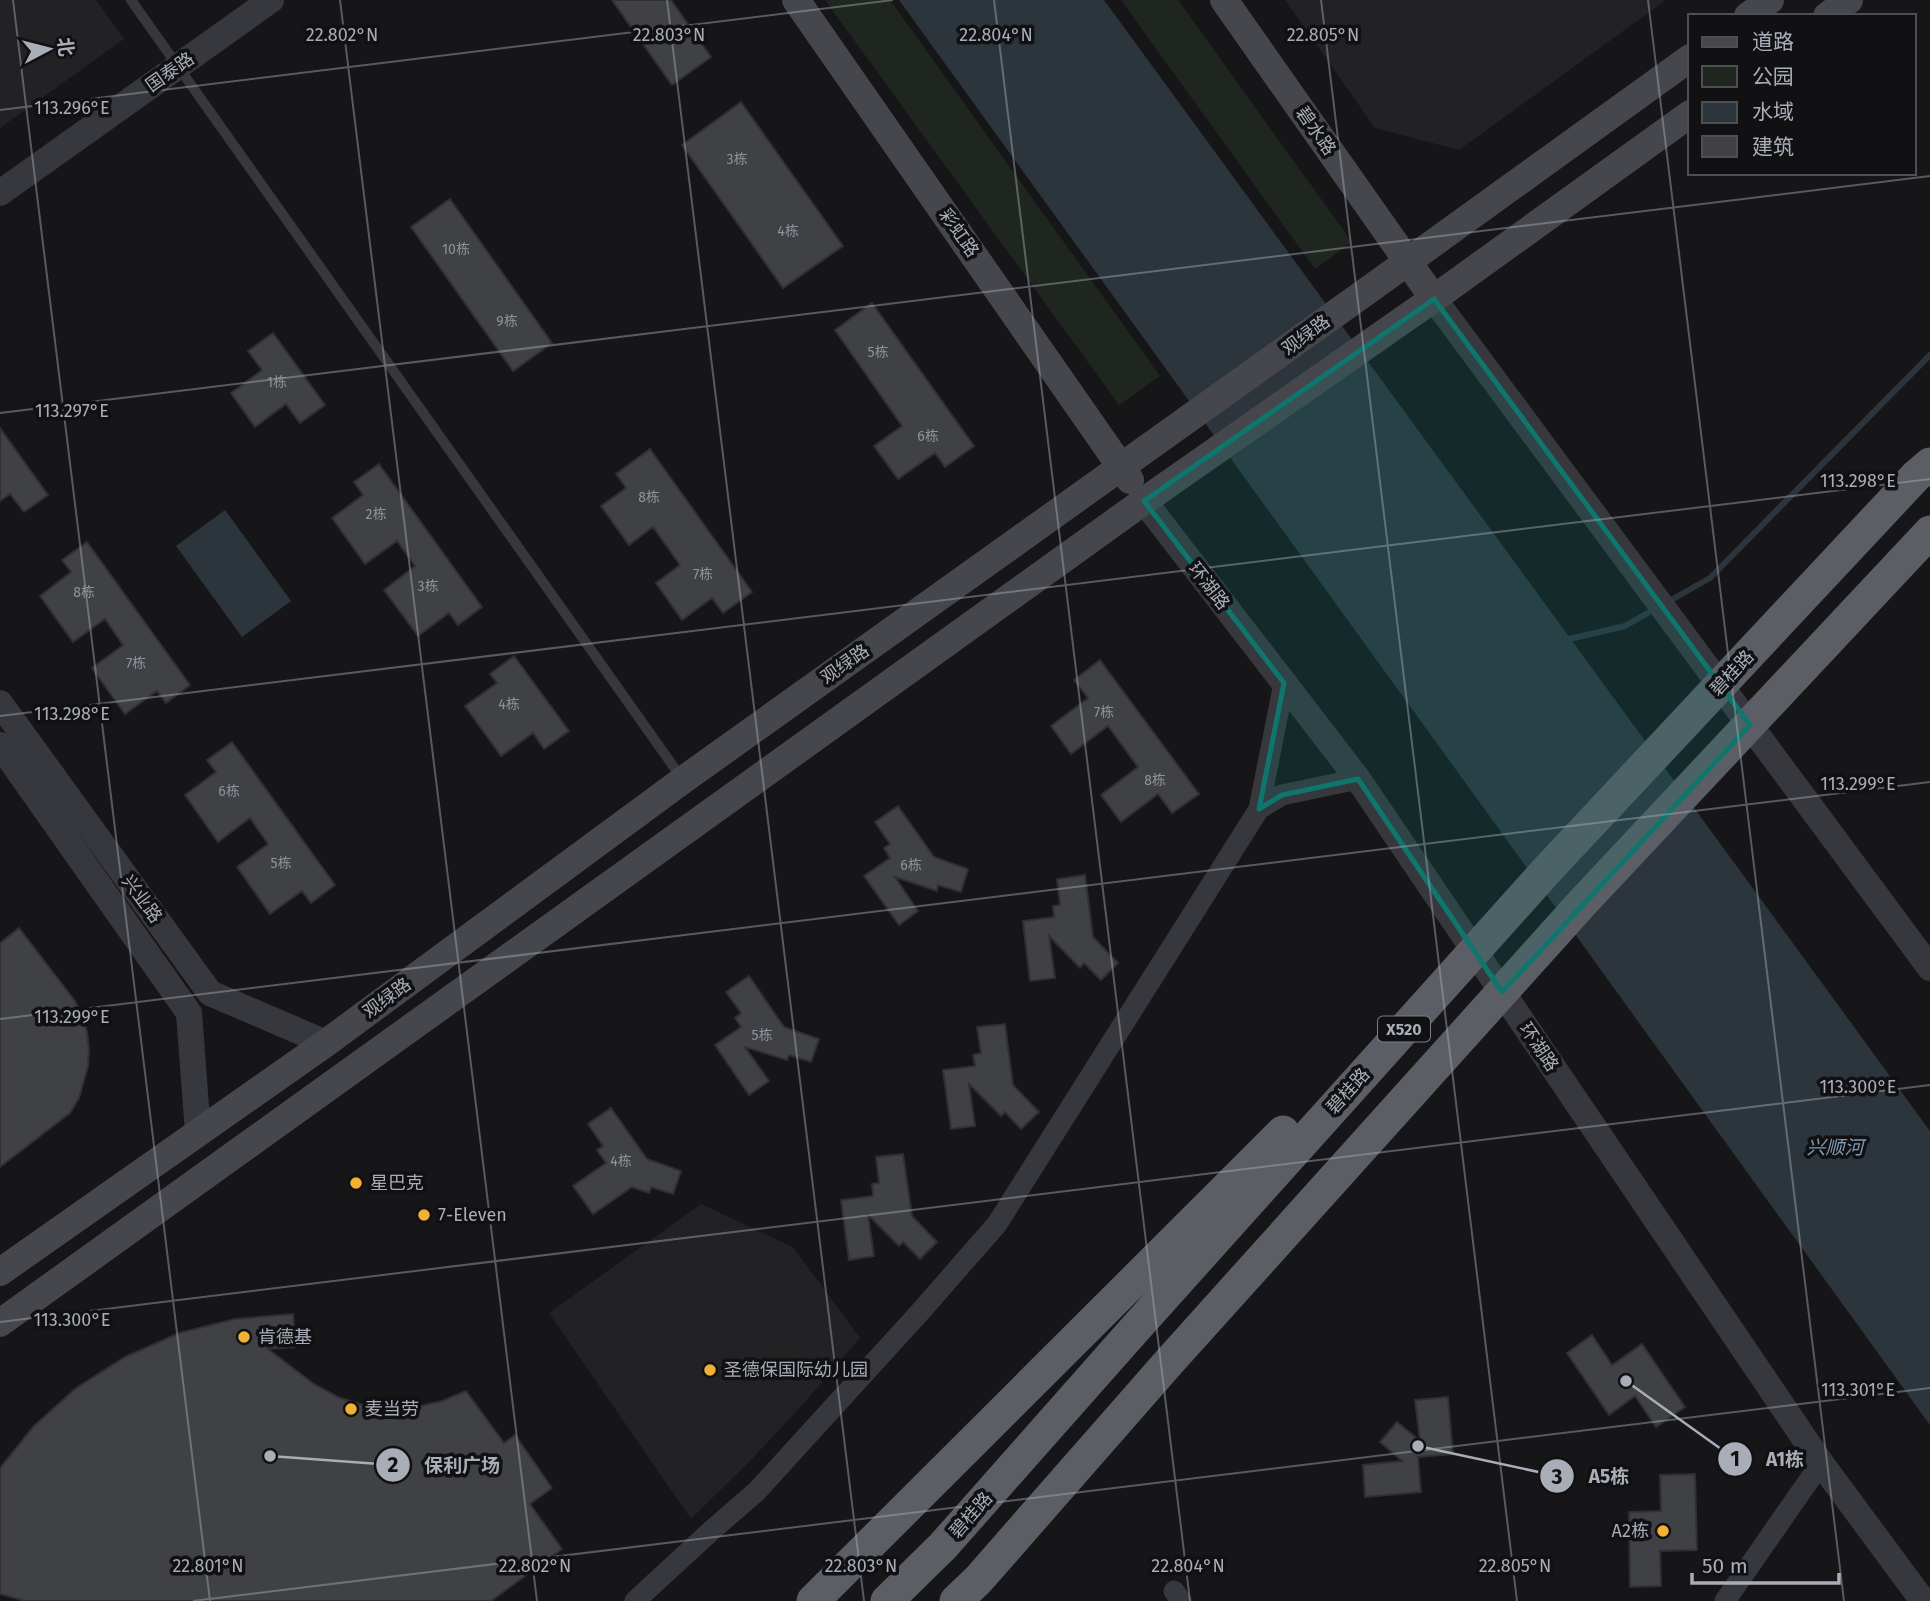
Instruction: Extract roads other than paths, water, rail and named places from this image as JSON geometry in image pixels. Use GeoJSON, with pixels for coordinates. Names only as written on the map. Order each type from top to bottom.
{"type":"FeatureCollection","features":[{"type":"Feature","properties":{"kind":"highway","name":"碧桂路"},"geometry":{"type":"LineString","coordinates":[[887,1601],[943,1546],[1580,836],[1930,464]]}},
{"type":"Feature","properties":{"kind":"highway","name":"X520"},"geometry":{"type":"LineString","coordinates":[[956,1601],[1583,902],[1930,532]]}},
{"type":"Feature","properties":{"kind":"highway"},"geometry":{"type":"LineString","coordinates":[[813,1601],[1580,836]]}},
{"type":"Feature","properties":{"kind":"main road","name":"彩虹路"},"geometry":{"type":"LineString","coordinates":[[796,0],[1144,501]]}},
{"type":"Feature","properties":{"kind":"main road","name":"碧水路"},"geometry":{"type":"LineString","coordinates":[[1224,0],[1434,299]]}},
{"type":"Feature","properties":{"kind":"main road"},"geometry":{"type":"LineString","coordinates":[[1751,14],[1770,0]]}},
{"type":"Feature","properties":{"kind":"main road"},"geometry":{"type":"LineString","coordinates":[[1830,14],[1849,0]]}},
{"type":"Feature","properties":{"kind":"main road","name":"观绿路"},"geometry":{"type":"LineString","coordinates":[[0,1272],[326,1043],[683,780],[1688,59]]}},
{"type":"Feature","properties":{"kind":"main road"},"geometry":{"type":"LineString","coordinates":[[0,1323],[1144,501],[1434,299],[1688,115]]}},
{"type":"Feature","properties":{"kind":"street","name":"国泰路"},"geometry":{"type":"LineString","coordinates":[[0,193],[271,0]]}},
{"type":"Feature","properties":{"kind":"street"},"geometry":{"type":"LineString","coordinates":[[1434,299],[1930,968]]}},
{"type":"Feature","properties":{"kind":"street","name":"环湖路"},"geometry":{"type":"LineString","coordinates":[[1144,501],[1358,779],[1821,1463],[1923,1601]]}},
{"type":"Feature","properties":{"kind":"street"},"geometry":{"type":"LineString","coordinates":[[635,1601],[757,1490],[921,1311],[997,1223],[1259,809],[1284,683]]}},
{"type":"Feature","properties":{"kind":"street","name":"兴业路"},"geometry":{"type":"LineString","coordinates":[[0,703],[211,993],[326,1043]]}},
{"type":"Feature","properties":{"kind":"street","name":"兴业路"},"geometry":{"type":"LineString","coordinates":[[0,744],[189,1013],[198,1132]]}},
{"type":"Feature","properties":{"kind":"street"},"geometry":{"type":"LineString","coordinates":[[1259,809],[1282,795],[1358,779]]}},
{"type":"Feature","properties":{"kind":"street"},"geometry":{"type":"LineString","coordinates":[[1725,1601],[1821,1463]]}},
{"type":"Feature","properties":{"kind":"lane"},"geometry":{"type":"LineString","coordinates":[[131,0],[683,780]]}},
{"type":"Feature","properties":{"kind":"water","name":"兴顺河"},"geometry":{"type":"Polygon","coordinates":[[[899,0],[1104,0],[1930,1131],[1930,1425],[899,0]]]}},
{"type":"Feature","properties":{"kind":"water"},"geometry":{"type":"Polygon","coordinates":[[[225,510],[291,601],[242,637],[176,546],[225,510]]]}},
{"type":"Feature","properties":{"kind":"waterway"},"geometry":{"type":"LineString","coordinates":[[1666,603],[1710,578],[1930,355]]}},
{"type":"Feature","properties":{"kind":"waterway"},"geometry":{"type":"LineString","coordinates":[[1565,640],[1625,626],[1656,608]]}},
{"type":"Feature","properties":{"kind":"place","name":"星巴克"},"geometry":{"type":"Point","coordinates":[356,1183]}},
{"type":"Feature","properties":{"kind":"place","name":"7-Eleven"},"geometry":{"type":"Point","coordinates":[424,1215]}},
{"type":"Feature","properties":{"kind":"place","name":"肯德基"},"geometry":{"type":"Point","coordinates":[244,1337]}},
{"type":"Feature","properties":{"kind":"place","name":"圣德保国际幼儿园"},"geometry":{"type":"Point","coordinates":[710,1370]}},
{"type":"Feature","properties":{"kind":"place","name":"A1栋"},"geometry":{"type":"Point","coordinates":[1626,1381]}},
{"type":"Feature","properties":{"kind":"place","name":"麦当劳"},"geometry":{"type":"Point","coordinates":[351,1409]}},
{"type":"Feature","properties":{"kind":"place","name":"A5栋"},"geometry":{"type":"Point","coordinates":[1418,1446]}},
{"type":"Feature","properties":{"kind":"place","name":"保利广场"},"geometry":{"type":"Point","coordinates":[270,1456]}},
{"type":"Feature","properties":{"kind":"place","name":"A2栋"},"geometry":{"type":"Point","coordinates":[1663,1531]}}]}
